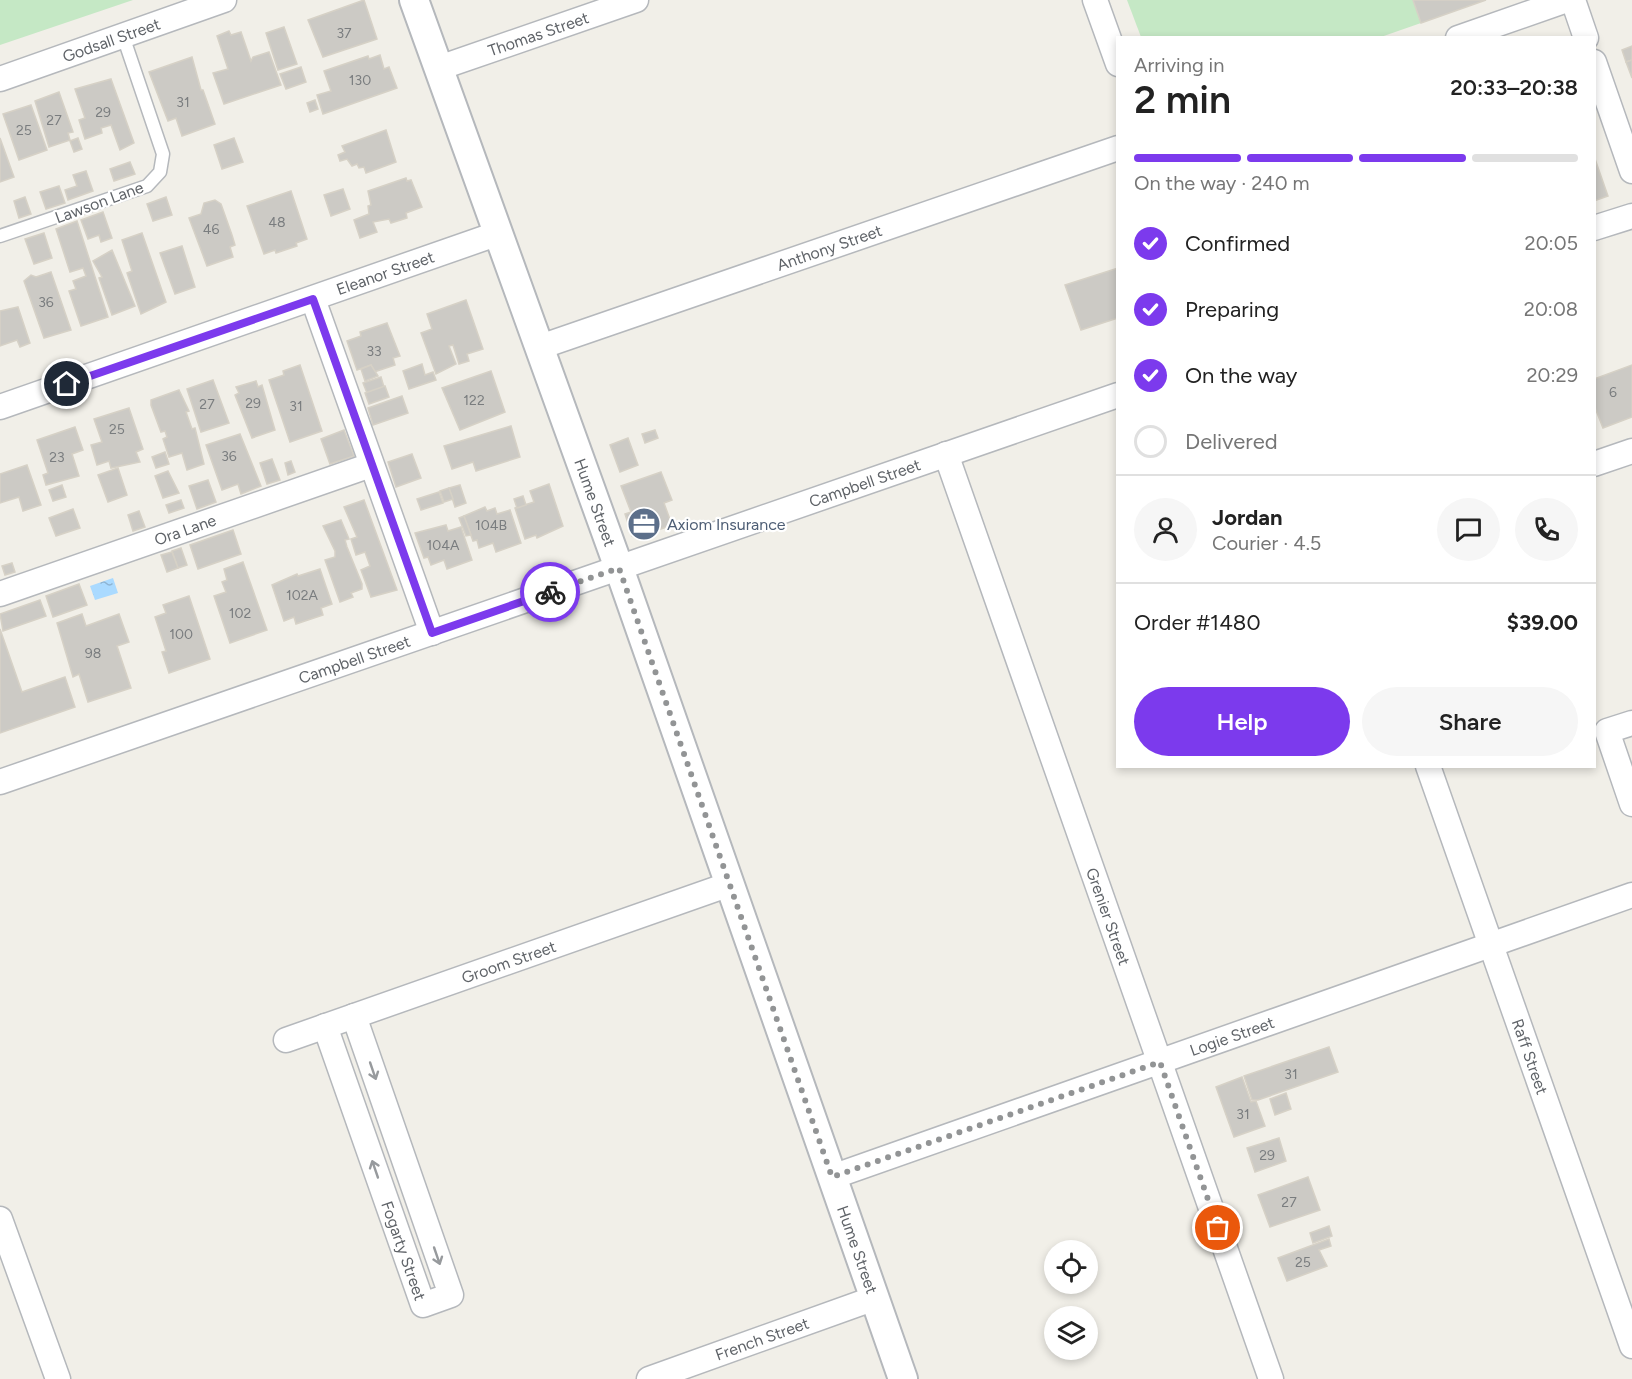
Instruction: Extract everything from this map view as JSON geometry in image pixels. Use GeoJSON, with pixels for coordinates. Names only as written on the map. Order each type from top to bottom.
{"type":"FeatureCollection","features":[{"type":"Feature","properties":{"kind":"street","name":"Godsall Street"},"geometry":{"type":"LineString","coordinates":[[0,79],[224,0]]}},
{"type":"Feature","properties":{"kind":"street","name":"Hume Street"},"geometry":{"type":"LineString","coordinates":[[414,0],[619,568],[903,1379]]}},
{"type":"Feature","properties":{"kind":"street","name":"Thomas Street"},"geometry":{"type":"LineString","coordinates":[[440,68],[636,0]]}},
{"type":"Feature","properties":{"kind":"street"},"geometry":{"type":"LineString","coordinates":[[1095,0],[1116,58]]}},
{"type":"Feature","properties":{"kind":"street"},"geometry":{"type":"LineString","coordinates":[[1464,36],[1566,0]]}},
{"type":"Feature","properties":{"kind":"street"},"geometry":{"type":"LineString","coordinates":[[1573,0],[1585,36]]}},
{"type":"Feature","properties":{"kind":"street"},"geometry":{"type":"LineString","coordinates":[[1596,68],[1632,171]]}},
{"type":"Feature","properties":{"kind":"street","name":"Anthony Street"},"geometry":{"type":"LineString","coordinates":[[540,347],[1116,149]]}},
{"type":"Feature","properties":{"kind":"street"},"geometry":{"type":"LineString","coordinates":[[1596,227],[1632,216]]}},
{"type":"Feature","properties":{"kind":"street","name":"Eleanor Street"},"geometry":{"type":"LineString","coordinates":[[0,407],[499,233]]}},
{"type":"Feature","properties":{"kind":"street"},"geometry":{"type":"LineString","coordinates":[[313,299],[432,633]]}},
{"type":"Feature","properties":{"kind":"street","name":"Campbell Street"},"geometry":{"type":"LineString","coordinates":[[0,782],[1116,396]]}},
{"type":"Feature","properties":{"kind":"street"},"geometry":{"type":"LineString","coordinates":[[1596,463],[1632,451]]}},
{"type":"Feature","properties":{"kind":"street","name":"Grenier Street"},"geometry":{"type":"LineString","coordinates":[[946,454],[1270,1379]]}},
{"type":"Feature","properties":{"kind":"street","name":"Ora Lane"},"geometry":{"type":"LineString","coordinates":[[0,594],[371,465]]}},
{"type":"Feature","properties":{"kind":"street"},"geometry":{"type":"LineString","coordinates":[[1632,723],[1607,731],[1632,804]]}},
{"type":"Feature","properties":{"kind":"street","name":"Raff Street"},"geometry":{"type":"LineString","coordinates":[[1429,768],[1632,1346]]}},
{"type":"Feature","properties":{"kind":"street","name":"Groom Street"},"geometry":{"type":"LineString","coordinates":[[286,1040],[730,884]]}},
{"type":"Feature","properties":{"kind":"street","name":"Logie Street"},"geometry":{"type":"LineString","coordinates":[[832,1177],[1492,947],[1632,895]]}},
{"type":"Feature","properties":{"kind":"street","name":"Fogarty Street"},"geometry":{"type":"LineString","coordinates":[[325,1026],[423,1305],[451,1295],[354,1016]]}},
{"type":"Feature","properties":{"kind":"street"},"geometry":{"type":"LineString","coordinates":[[0,1220],[57,1379]]}},
{"type":"Feature","properties":{"kind":"street","name":"French Street"},"geometry":{"type":"LineString","coordinates":[[650,1379],[875,1299]]}},
{"type":"Feature","properties":{"kind":"lane","name":"Lawson Lane"},"geometry":{"type":"LineString","coordinates":[[0,237],[147,186],[160,172],[163,154],[123,36]]}},
{"type":"Feature","properties":{"kind":"green space"},"geometry":{"type":"Polygon","coordinates":[[[0,0],[133,0],[0,45],[0,0]]]}},
{"type":"Feature","properties":{"kind":"green space"},"geometry":{"type":"Polygon","coordinates":[[[1127,0],[1413,0],[1421,23],[1384,36],[1141,36],[1127,0]]]}},
{"type":"Feature","properties":{"kind":"water"},"geometry":{"type":"Polygon","coordinates":[[[113,578],[118,593],[95,600],[90,586],[113,578]]]}},
{"type":"Feature","properties":{"kind":"building"},"geometry":{"type":"Polygon","coordinates":[[[364,0],[377,39],[323,57],[308,20],[364,0]]]}},
{"type":"Feature","properties":{"kind":"building"},"geometry":{"type":"Polygon","coordinates":[[[1413,0],[1486,0],[1421,23],[1413,0]]]}},
{"type":"Feature","properties":{"kind":"building"},"geometry":{"type":"Polygon","coordinates":[[[284,27],[297,64],[278,70],[266,33],[284,27]]]}},
{"type":"Feature","properties":{"kind":"building"},"geometry":{"type":"Polygon","coordinates":[[[229,31],[231,35],[241,32],[251,61],[253,57],[269,52],[281,85],[224,104],[213,73],[228,69],[217,36],[229,31]]]}},
{"type":"Feature","properties":{"kind":"building"},"geometry":{"type":"Polygon","coordinates":[[[1632,46],[1632,60],[1626,62],[1622,50],[1632,46]]]}},
{"type":"Feature","properties":{"kind":"building"},"geometry":{"type":"Polygon","coordinates":[[[380,55],[384,69],[389,67],[397,88],[323,114],[317,95],[331,91],[324,71],[368,56],[369,59],[380,55]]]}},
{"type":"Feature","properties":{"kind":"building"},"geometry":{"type":"Polygon","coordinates":[[[192,57],[201,90],[203,90],[215,124],[182,136],[176,118],[168,121],[149,72],[192,57]]]}},
{"type":"Feature","properties":{"kind":"building"},"geometry":{"type":"Polygon","coordinates":[[[1632,60],[1632,78],[1626,62],[1632,60]]]}},
{"type":"Feature","properties":{"kind":"building"},"geometry":{"type":"Polygon","coordinates":[[[301,67],[306,82],[286,89],[280,74],[301,67]]]}},
{"type":"Feature","properties":{"kind":"building"},"geometry":{"type":"Polygon","coordinates":[[[111,79],[134,143],[120,150],[111,125],[101,128],[102,133],[85,139],[79,120],[85,118],[75,89],[111,79]]]}},
{"type":"Feature","properties":{"kind":"building"},"geometry":{"type":"Polygon","coordinates":[[[59,92],[73,132],[68,133],[70,140],[49,147],[35,101],[59,92]]]}},
{"type":"Feature","properties":{"kind":"building"},"geometry":{"type":"Polygon","coordinates":[[[315,100],[318,109],[310,112],[307,103],[315,100]]]}},
{"type":"Feature","properties":{"kind":"building"},"geometry":{"type":"Polygon","coordinates":[[[31,105],[47,150],[19,160],[3,114],[31,105]]]}},
{"type":"Feature","properties":{"kind":"building"},"geometry":{"type":"Polygon","coordinates":[[[386,130],[396,162],[366,173],[364,167],[359,168],[357,164],[352,166],[347,159],[340,161],[338,155],[345,152],[342,146],[386,130]]]}},
{"type":"Feature","properties":{"kind":"building"},"geometry":{"type":"Polygon","coordinates":[[[0,138],[14,177],[0,182],[0,138]]]}},
{"type":"Feature","properties":{"kind":"building"},"geometry":{"type":"Polygon","coordinates":[[[78,138],[82,149],[74,152],[70,141],[78,138]]]}},
{"type":"Feature","properties":{"kind":"building"},"geometry":{"type":"Polygon","coordinates":[[[234,138],[243,162],[222,169],[214,145],[234,138]]]}},
{"type":"Feature","properties":{"kind":"building"},"geometry":{"type":"Polygon","coordinates":[[[130,162],[135,174],[114,181],[110,169],[130,162]]]}},
{"type":"Feature","properties":{"kind":"building"},"geometry":{"type":"Polygon","coordinates":[[[1596,162],[1608,196],[1596,200],[1596,162]]]}},
{"type":"Feature","properties":{"kind":"building"},"geometry":{"type":"Polygon","coordinates":[[[86,171],[93,191],[68,200],[65,190],[77,186],[73,175],[86,171]]]}},
{"type":"Feature","properties":{"kind":"building"},"geometry":{"type":"Polygon","coordinates":[[[406,178],[407,181],[411,180],[422,207],[406,213],[407,218],[391,223],[389,219],[373,222],[377,232],[360,238],[354,220],[369,214],[368,206],[371,205],[368,191],[406,178]]]}},
{"type":"Feature","properties":{"kind":"building"},"geometry":{"type":"Polygon","coordinates":[[[59,186],[65,203],[46,209],[40,192],[59,186]]]}},
{"type":"Feature","properties":{"kind":"building"},"geometry":{"type":"Polygon","coordinates":[[[343,189],[350,209],[331,216],[324,195],[343,189]]]}},
{"type":"Feature","properties":{"kind":"building"},"geometry":{"type":"Polygon","coordinates":[[[291,191],[307,239],[296,243],[297,246],[276,253],[275,250],[264,254],[247,206],[291,191]]]}},
{"type":"Feature","properties":{"kind":"building"},"geometry":{"type":"Polygon","coordinates":[[[25,197],[31,214],[19,218],[14,201],[25,197]]]}},
{"type":"Feature","properties":{"kind":"building"},"geometry":{"type":"Polygon","coordinates":[[[166,197],[172,215],[153,221],[147,204],[166,197]]]}},
{"type":"Feature","properties":{"kind":"building"},"geometry":{"type":"Polygon","coordinates":[[[215,200],[221,204],[235,245],[230,247],[233,257],[207,266],[189,218],[201,214],[204,203],[215,200]]]}},
{"type":"Feature","properties":{"kind":"building"},"geometry":{"type":"Polygon","coordinates":[[[103,212],[112,238],[101,242],[99,235],[88,239],[81,220],[103,212]]]}},
{"type":"Feature","properties":{"kind":"building"},"geometry":{"type":"Polygon","coordinates":[[[77,221],[108,317],[81,326],[69,291],[76,289],[73,281],[86,276],[83,268],[70,272],[56,229],[77,221]]]}},
{"type":"Feature","properties":{"kind":"building"},"geometry":{"type":"Polygon","coordinates":[[[44,233],[52,258],[34,264],[25,239],[44,233]]]}},
{"type":"Feature","properties":{"kind":"building"},"geometry":{"type":"Polygon","coordinates":[[[142,233],[166,302],[141,314],[127,273],[132,271],[122,240],[142,233]]]}},
{"type":"Feature","properties":{"kind":"building"},"geometry":{"type":"Polygon","coordinates":[[[182,246],[195,287],[175,294],[160,253],[182,246]]]}},
{"type":"Feature","properties":{"kind":"building"},"geometry":{"type":"Polygon","coordinates":[[[112,250],[135,306],[112,315],[99,278],[102,277],[93,261],[112,250]]]}},
{"type":"Feature","properties":{"kind":"building"},"geometry":{"type":"Polygon","coordinates":[[[1116,269],[1116,319],[1081,330],[1065,285],[1116,269]]]}},
{"type":"Feature","properties":{"kind":"building"},"geometry":{"type":"Polygon","coordinates":[[[51,272],[71,330],[44,338],[24,281],[31,275],[36,277],[51,272]]]}},
{"type":"Feature","properties":{"kind":"building"},"geometry":{"type":"Polygon","coordinates":[[[466,300],[483,349],[467,354],[469,361],[459,364],[453,345],[449,346],[456,364],[436,374],[421,333],[432,329],[427,314],[466,300]]]}},
{"type":"Feature","properties":{"kind":"building"},"geometry":{"type":"Polygon","coordinates":[[[18,307],[30,343],[20,347],[17,340],[0,346],[0,311],[18,307]]]}},
{"type":"Feature","properties":{"kind":"building"},"geometry":{"type":"Polygon","coordinates":[[[387,323],[400,356],[393,358],[395,365],[374,372],[371,365],[357,370],[347,341],[361,336],[360,332],[387,323]]]}},
{"type":"Feature","properties":{"kind":"building"},"geometry":{"type":"Polygon","coordinates":[[[422,364],[425,375],[433,372],[436,380],[409,389],[403,371],[422,364]]]}},
{"type":"Feature","properties":{"kind":"building"},"geometry":{"type":"Polygon","coordinates":[[[300,365],[322,431],[290,442],[269,380],[284,375],[283,371],[300,365]]]}},
{"type":"Feature","properties":{"kind":"building"},"geometry":{"type":"Polygon","coordinates":[[[371,365],[378,376],[365,381],[361,369],[371,365]]]}},
{"type":"Feature","properties":{"kind":"building"},"geometry":{"type":"Polygon","coordinates":[[[1632,365],[1632,417],[1603,428],[1596,410],[1596,378],[1632,365]]]}},
{"type":"Feature","properties":{"kind":"building"},"geometry":{"type":"Polygon","coordinates":[[[491,371],[505,412],[460,430],[442,388],[491,371]]]}},
{"type":"Feature","properties":{"kind":"building"},"geometry":{"type":"Polygon","coordinates":[[[381,377],[384,387],[367,393],[363,383],[381,377]]]}},
{"type":"Feature","properties":{"kind":"building"},"geometry":{"type":"Polygon","coordinates":[[[213,380],[229,423],[201,432],[187,389],[213,380]]]}},
{"type":"Feature","properties":{"kind":"building"},"geometry":{"type":"Polygon","coordinates":[[[256,381],[258,387],[262,385],[275,430],[252,438],[235,395],[239,393],[236,387],[256,381]]]}},
{"type":"Feature","properties":{"kind":"building"},"geometry":{"type":"Polygon","coordinates":[[[385,386],[389,397],[369,404],[365,393],[385,386]]]}},
{"type":"Feature","properties":{"kind":"building"},"geometry":{"type":"Polygon","coordinates":[[[179,390],[189,411],[186,412],[192,429],[195,428],[204,464],[187,470],[182,453],[169,457],[163,439],[167,437],[165,431],[161,432],[151,405],[151,400],[179,390]]]}},
{"type":"Feature","properties":{"kind":"building"},"geometry":{"type":"Polygon","coordinates":[[[402,396],[408,413],[373,425],[368,408],[402,396]]]}},
{"type":"Feature","properties":{"kind":"building"},"geometry":{"type":"Polygon","coordinates":[[[129,408],[143,449],[136,452],[140,462],[111,468],[109,461],[97,465],[91,445],[102,442],[94,419],[129,408]]]}},
{"type":"Feature","properties":{"kind":"building"},"geometry":{"type":"Polygon","coordinates":[[[511,426],[520,457],[476,471],[473,462],[452,469],[444,446],[511,426]]]}},
{"type":"Feature","properties":{"kind":"building"},"geometry":{"type":"Polygon","coordinates":[[[75,427],[83,450],[72,454],[79,476],[46,485],[43,475],[48,473],[37,440],[75,427]]]}},
{"type":"Feature","properties":{"kind":"building"},"geometry":{"type":"Polygon","coordinates":[[[344,430],[354,456],[330,464],[321,439],[344,430]]]}},
{"type":"Feature","properties":{"kind":"building"},"geometry":{"type":"Polygon","coordinates":[[[655,430],[658,438],[645,443],[642,434],[655,430]]]}},
{"type":"Feature","properties":{"kind":"building"},"geometry":{"type":"Polygon","coordinates":[[[240,434],[261,486],[241,494],[238,484],[222,490],[206,445],[240,434]]]}},
{"type":"Feature","properties":{"kind":"building"},"geometry":{"type":"Polygon","coordinates":[[[628,438],[638,465],[620,472],[610,445],[628,438]]]}},
{"type":"Feature","properties":{"kind":"building"},"geometry":{"type":"Polygon","coordinates":[[[165,452],[169,464],[156,468],[152,457],[165,452]]]}},
{"type":"Feature","properties":{"kind":"building"},"geometry":{"type":"Polygon","coordinates":[[[412,454],[421,478],[396,487],[388,462],[412,454]]]}},
{"type":"Feature","properties":{"kind":"building"},"geometry":{"type":"Polygon","coordinates":[[[272,459],[280,480],[267,484],[260,463],[272,459]]]}},
{"type":"Feature","properties":{"kind":"building"},"geometry":{"type":"Polygon","coordinates":[[[291,461],[295,472],[288,475],[285,463],[291,461]]]}},
{"type":"Feature","properties":{"kind":"building"},"geometry":{"type":"Polygon","coordinates":[[[27,465],[41,505],[23,511],[19,497],[0,503],[0,474],[27,465]]]}},
{"type":"Feature","properties":{"kind":"building"},"geometry":{"type":"Polygon","coordinates":[[[118,468],[127,495],[108,502],[98,475],[118,468]]]}},
{"type":"Feature","properties":{"kind":"building"},"geometry":{"type":"Polygon","coordinates":[[[168,471],[179,493],[163,498],[155,476],[168,471]]]}},
{"type":"Feature","properties":{"kind":"building"},"geometry":{"type":"Polygon","coordinates":[[[661,472],[672,500],[664,503],[672,525],[636,538],[632,536],[625,514],[631,512],[621,486],[661,472]]]}},
{"type":"Feature","properties":{"kind":"building"},"geometry":{"type":"Polygon","coordinates":[[[208,480],[216,502],[197,509],[189,486],[208,480]]]}},
{"type":"Feature","properties":{"kind":"building"},"geometry":{"type":"Polygon","coordinates":[[[549,484],[563,526],[537,538],[536,535],[525,539],[515,508],[534,502],[530,491],[549,484]]]}},
{"type":"Feature","properties":{"kind":"building"},"geometry":{"type":"Polygon","coordinates":[[[62,485],[66,497],[53,501],[49,490],[62,485]]]}},
{"type":"Feature","properties":{"kind":"building"},"geometry":{"type":"Polygon","coordinates":[[[460,485],[466,503],[455,507],[449,488],[460,485]]]}},
{"type":"Feature","properties":{"kind":"building"},"geometry":{"type":"Polygon","coordinates":[[[449,488],[453,499],[444,502],[440,491],[449,488]]]}},
{"type":"Feature","properties":{"kind":"building"},"geometry":{"type":"Polygon","coordinates":[[[439,492],[443,503],[421,510],[417,499],[439,492]]]}},
{"type":"Feature","properties":{"kind":"building"},"geometry":{"type":"Polygon","coordinates":[[[523,496],[526,505],[517,508],[514,499],[523,496]]]}},
{"type":"Feature","properties":{"kind":"building"},"geometry":{"type":"Polygon","coordinates":[[[181,500],[184,508],[169,513],[166,505],[181,500]]]}},
{"type":"Feature","properties":{"kind":"building"},"geometry":{"type":"Polygon","coordinates":[[[364,500],[397,590],[371,597],[361,570],[370,566],[365,552],[356,555],[351,539],[357,537],[344,507],[364,500]]]}},
{"type":"Feature","properties":{"kind":"building"},"geometry":{"type":"Polygon","coordinates":[[[485,507],[487,511],[495,508],[497,514],[510,510],[521,543],[496,552],[493,543],[479,548],[477,540],[473,541],[464,516],[485,507]]]}},
{"type":"Feature","properties":{"kind":"building"},"geometry":{"type":"Polygon","coordinates":[[[73,509],[80,528],[56,536],[49,518],[73,509]]]}},
{"type":"Feature","properties":{"kind":"building"},"geometry":{"type":"Polygon","coordinates":[[[139,511],[145,527],[133,531],[128,515],[139,511]]]}},
{"type":"Feature","properties":{"kind":"building"},"geometry":{"type":"Polygon","coordinates":[[[464,516],[471,535],[466,536],[459,518],[464,516]]]}},
{"type":"Feature","properties":{"kind":"building"},"geometry":{"type":"Polygon","coordinates":[[[341,520],[349,539],[345,540],[347,547],[362,589],[351,593],[353,597],[340,602],[325,560],[335,557],[335,551],[323,526],[341,520]]]}},
{"type":"Feature","properties":{"kind":"building"},"geometry":{"type":"Polygon","coordinates":[[[446,525],[448,531],[461,527],[472,560],[447,569],[444,560],[431,565],[428,557],[424,558],[415,533],[446,525]]]}},
{"type":"Feature","properties":{"kind":"building"},"geometry":{"type":"Polygon","coordinates":[[[233,530],[241,554],[198,569],[190,545],[233,530]]]}},
{"type":"Feature","properties":{"kind":"building"},"geometry":{"type":"Polygon","coordinates":[[[181,548],[187,565],[178,568],[172,551],[181,548]]]}},
{"type":"Feature","properties":{"kind":"building"},"geometry":{"type":"Polygon","coordinates":[[[172,552],[178,568],[167,572],[161,555],[172,552]]]}},
{"type":"Feature","properties":{"kind":"building"},"geometry":{"type":"Polygon","coordinates":[[[243,562],[267,630],[230,643],[214,596],[226,592],[222,582],[227,580],[224,569],[243,562]]]}},
{"type":"Feature","properties":{"kind":"building"},"geometry":{"type":"Polygon","coordinates":[[[12,563],[15,572],[5,575],[2,566],[12,563]]]}},
{"type":"Feature","properties":{"kind":"building"},"geometry":{"type":"Polygon","coordinates":[[[320,569],[332,604],[321,608],[323,615],[296,624],[294,617],[284,621],[272,585],[297,574],[298,576],[320,569]]]}},
{"type":"Feature","properties":{"kind":"building"},"geometry":{"type":"Polygon","coordinates":[[[79,584],[87,605],[53,617],[46,596],[79,584]]]}},
{"type":"Feature","properties":{"kind":"building"},"geometry":{"type":"Polygon","coordinates":[[[189,596],[210,659],[169,673],[162,652],[166,651],[155,617],[166,613],[163,605],[189,596]]]}},
{"type":"Feature","properties":{"kind":"building"},"geometry":{"type":"Polygon","coordinates":[[[40,600],[46,616],[3,631],[0,614],[40,600]]]}},
{"type":"Feature","properties":{"kind":"building"},"geometry":{"type":"Polygon","coordinates":[[[82,614],[86,626],[119,614],[129,642],[117,646],[131,688],[88,702],[79,674],[73,677],[57,623],[82,614]]]}},
{"type":"Feature","properties":{"kind":"building"},"geometry":{"type":"Polygon","coordinates":[[[0,629],[22,692],[65,677],[75,707],[0,733],[0,629]]]}},
{"type":"Feature","properties":{"kind":"building"},"geometry":{"type":"Polygon","coordinates":[[[1329,1047],[1338,1072],[1258,1100],[1252,1100],[1244,1076],[1329,1047]]]}},
{"type":"Feature","properties":{"kind":"building"},"geometry":{"type":"Polygon","coordinates":[[[1242,1077],[1251,1102],[1256,1101],[1265,1126],[1234,1137],[1216,1087],[1242,1077]]]}},
{"type":"Feature","properties":{"kind":"building"},"geometry":{"type":"Polygon","coordinates":[[[1286,1093],[1291,1109],[1275,1115],[1270,1099],[1286,1093]]]}},
{"type":"Feature","properties":{"kind":"building"},"geometry":{"type":"Polygon","coordinates":[[[1279,1138],[1286,1161],[1255,1172],[1247,1148],[1279,1138]]]}},
{"type":"Feature","properties":{"kind":"building"},"geometry":{"type":"Polygon","coordinates":[[[1308,1177],[1320,1210],[1270,1227],[1258,1195],[1308,1177]]]}},
{"type":"Feature","properties":{"kind":"building"},"geometry":{"type":"Polygon","coordinates":[[[1329,1226],[1332,1236],[1313,1243],[1310,1233],[1329,1226]]]}},
{"type":"Feature","properties":{"kind":"building"},"geometry":{"type":"Polygon","coordinates":[[[1329,1239],[1331,1246],[1319,1250],[1327,1266],[1287,1281],[1278,1258],[1329,1239]]]}},
{"type":"Feature","properties":{"kind":"way so far"},"geometry":{"type":"LineString","coordinates":[[550,592],[619,568],[832,1177],[1160,1062],[1218,1228]]}},
{"type":"Feature","properties":{"kind":"place","name":"Axiom Insurance"},"geometry":{"type":"Point","coordinates":[644,524]}},
{"type":"Feature","properties":{"kind":"route"},"geometry":{"type":"LineString","coordinates":[[67,384],[313,299],[432,633],[550,592]]}}]}
